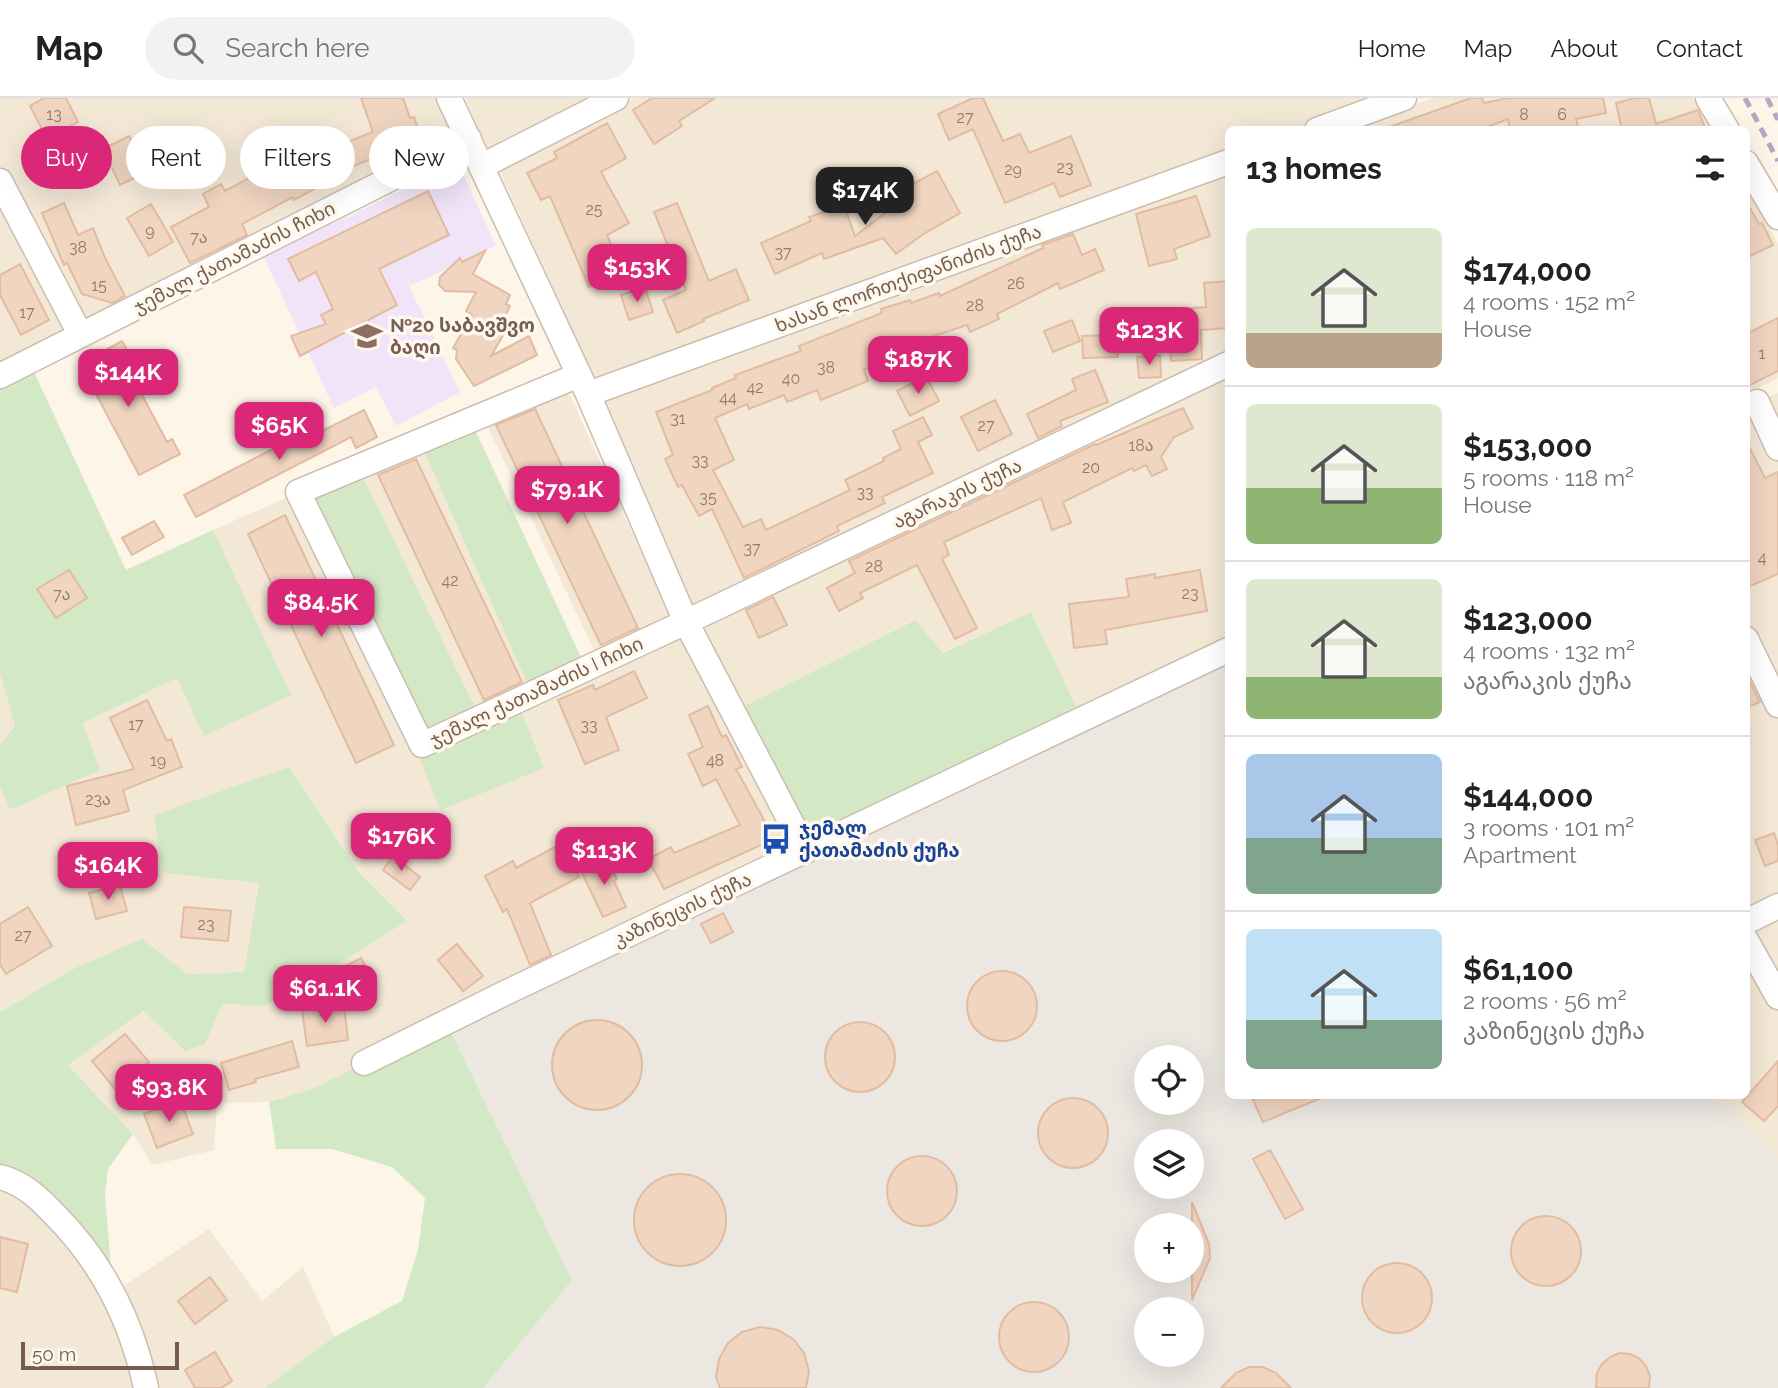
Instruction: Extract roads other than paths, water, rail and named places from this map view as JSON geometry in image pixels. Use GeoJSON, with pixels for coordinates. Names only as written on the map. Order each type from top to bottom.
{"type":"FeatureCollection","features":[{"type":"Feature","properties":{"kind":"street"},"geometry":{"type":"LineString","coordinates":[[449,98],[463,126]]}},
{"type":"Feature","properties":{"kind":"street"},"geometry":{"type":"LineString","coordinates":[[482,166],[616,98]]}},
{"type":"Feature","properties":{"kind":"street"},"geometry":{"type":"LineString","coordinates":[[1328,126],[1404,98]]}},
{"type":"Feature","properties":{"kind":"street"},"geometry":{"type":"LineString","coordinates":[[1708,98],[1725,126]]}},
{"type":"Feature","properties":{"kind":"street"},"geometry":{"type":"LineString","coordinates":[[469,139],[584,385],[686,622],[806,851]]}},
{"type":"Feature","properties":{"kind":"street","name":"ხასან ლორთქიფანიძის ქუჩა"},"geometry":{"type":"LineString","coordinates":[[584,385],[1225,163]]}},
{"type":"Feature","properties":{"kind":"street"},"geometry":{"type":"LineString","coordinates":[[1750,170],[1778,217]]}},
{"type":"Feature","properties":{"kind":"street"},"geometry":{"type":"LineString","coordinates":[[0,181],[80,334]]}},
{"type":"Feature","properties":{"kind":"street","name":"ჯემალ ქათამაძის ჩიხი"},"geometry":{"type":"LineString","coordinates":[[0,376],[369,189]]}},
{"type":"Feature","properties":{"kind":"street","name":"აგარაკის ქუჩა"},"geometry":{"type":"LineString","coordinates":[[686,622],[1225,365]]}},
{"type":"Feature","properties":{"kind":"street","name":"ჯემალ ქათამაძის I ჩიხი"},"geometry":{"type":"LineString","coordinates":[[584,385],[298,492],[422,745],[686,622]]}},
{"type":"Feature","properties":{"kind":"street"},"geometry":{"type":"LineString","coordinates":[[1760,401],[1778,448]]}},
{"type":"Feature","properties":{"kind":"street"},"geometry":{"type":"LineString","coordinates":[[1750,647],[1778,705]]}},
{"type":"Feature","properties":{"kind":"street","name":"კაზინეცის ქუჩა"},"geometry":{"type":"LineString","coordinates":[[365,1063],[505,993],[1225,651]]}},
{"type":"Feature","properties":{"kind":"street"},"geometry":{"type":"LineString","coordinates":[[1750,920],[1778,906]]}},
{"type":"Feature","properties":{"kind":"street"},"geometry":{"type":"LineString","coordinates":[[1750,947],[1778,997]]}},
{"type":"Feature","properties":{"kind":"street"},"geometry":{"type":"LineString","coordinates":[[0,1177],[11,1180],[36,1195],[93,1260],[123,1313],[137,1347],[146,1388]]}},
{"type":"Feature","properties":{"kind":"railway"},"geometry":{"type":"LineString","coordinates":[[1745,98],[1778,161]]}},
{"type":"Feature","properties":{"kind":"railway"},"geometry":{"type":"LineString","coordinates":[[1767,98],[1778,120]]}},
{"type":"Feature","properties":{"kind":"place","name":"№20 საბავშვო ბაღი"},"geometry":{"type":"Point","coordinates":[367,336]}},
{"type":"Feature","properties":{"kind":"place","name":"ჯემალ ქათამაძის ქუჩა"},"geometry":{"type":"Point","coordinates":[776,839]}}]}
